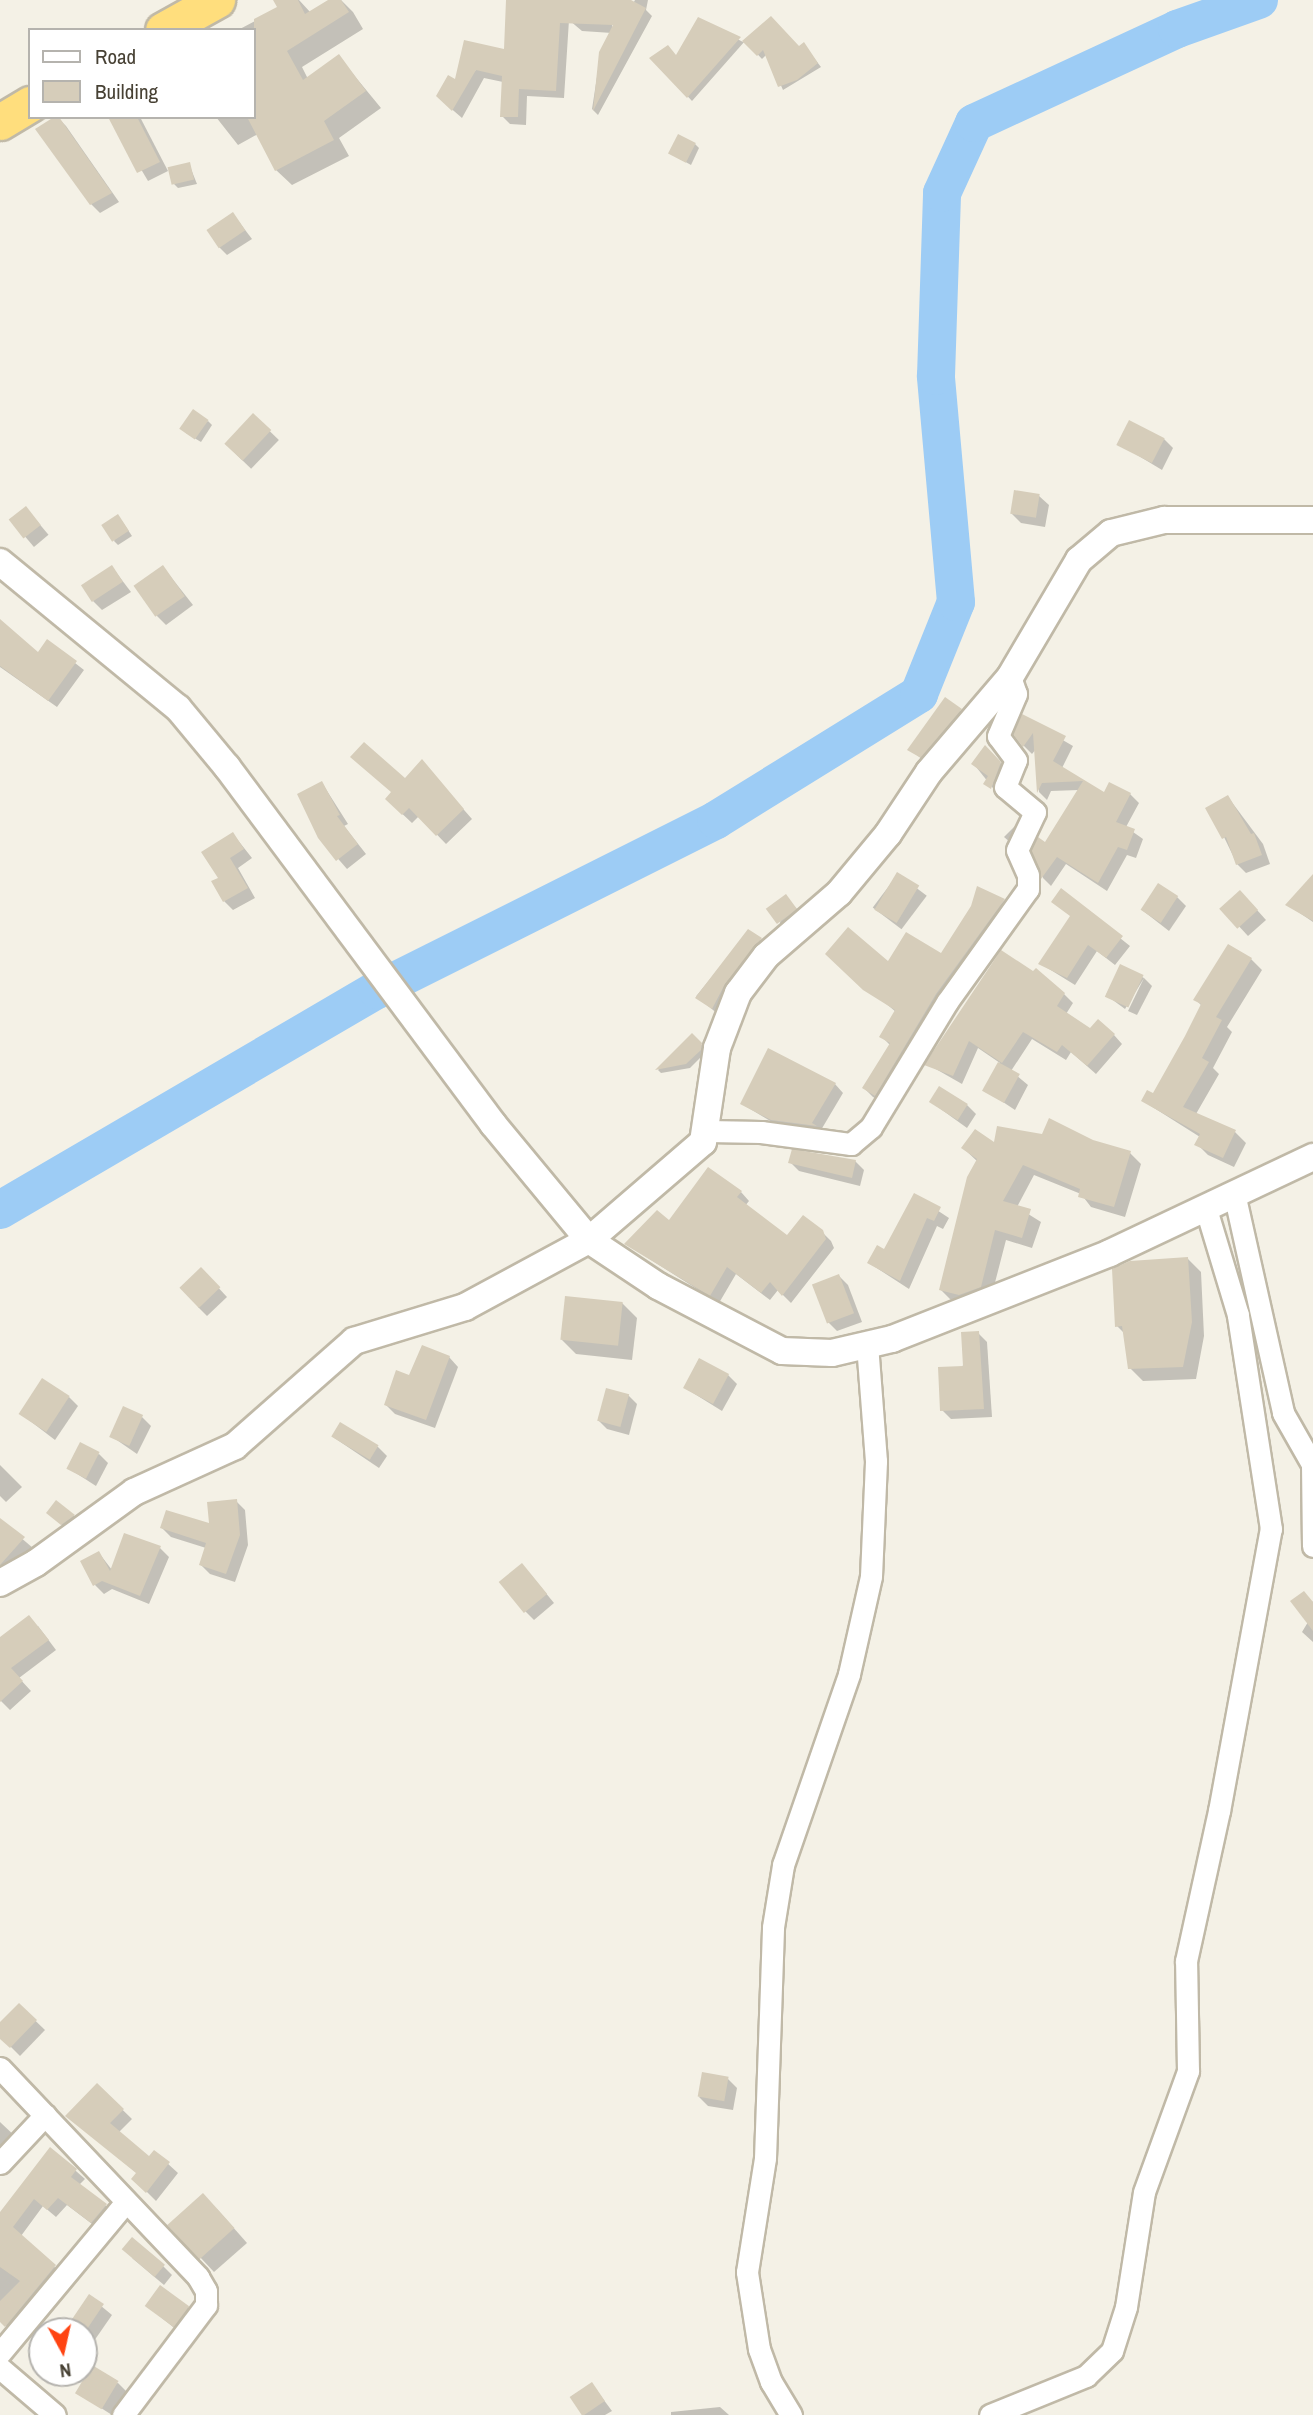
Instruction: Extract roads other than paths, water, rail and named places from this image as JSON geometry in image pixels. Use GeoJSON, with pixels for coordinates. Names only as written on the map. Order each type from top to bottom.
{"type":"FeatureCollection","features":[{"type":"Feature","properties":{"kind":"highway"},"geometry":{"type":"LineString","coordinates":[[167,28],[217,0]]}},
{"type":"Feature","properties":{"kind":"highway"},"geometry":{"type":"LineString","coordinates":[[0,122],[28,105]]}},
{"type":"Feature","properties":{"kind":"street"},"geometry":{"type":"LineString","coordinates":[[0,1583],[45,1557],[134,1492],[235,1446],[354,1341],[465,1307],[589,1240],[692,1155],[708,1131],[717,1048],[738,993],[766,956],[839,893],[888,834],[929,772],[1010,677],[1079,560],[1111,533],[1164,520],[1313,520]]}},
{"type":"Feature","properties":{"kind":"street"},"geometry":{"type":"LineString","coordinates":[[0,562],[178,708],[309,876],[429,1039],[589,1240],[658,1286],[782,1351],[825,1353],[867,1345],[926,1327],[1098,1258],[1313,1157]]}},
{"type":"Feature","properties":{"kind":"street"},"geometry":{"type":"LineString","coordinates":[[708,1131],[761,1132],[851,1144],[871,1127],[947,1002],[1028,889],[1017,846],[1035,812],[1007,791],[1005,783],[1016,760],[998,736],[1016,694],[1010,677]]}},
{"type":"Feature","properties":{"kind":"street"},"geometry":{"type":"LineString","coordinates":[[1234,1193],[1283,1413],[1312,1464],[1313,1546]]}},
{"type":"Feature","properties":{"kind":"street"},"geometry":{"type":"LineString","coordinates":[[990,2415],[1086,2376],[1112,2351],[1126,2307],[1144,2192],[1188,2071],[1191,2050],[1186,1961],[1219,1811],[1271,1529],[1238,1315],[1205,1206]]}},
{"type":"Feature","properties":{"kind":"street"},"geometry":{"type":"LineString","coordinates":[[791,2415],[771,2382],[759,2349],[747,2272],[765,2158],[773,1927],[783,1865],[849,1674],[871,1576],[876,1461],[867,1345]]}},
{"type":"Feature","properties":{"kind":"street"},"geometry":{"type":"LineString","coordinates":[[0,2068],[198,2277],[207,2296],[206,2305],[123,2415]]}},
{"type":"Feature","properties":{"kind":"street"},"geometry":{"type":"LineString","coordinates":[[0,2163],[45,2115]]}},
{"type":"Feature","properties":{"kind":"street"},"geometry":{"type":"LineString","coordinates":[[0,2353],[126,2202]]}},
{"type":"Feature","properties":{"kind":"street"},"geometry":{"type":"LineString","coordinates":[[0,2368],[55,2415]]}},
{"type":"Feature","properties":{"kind":"waterway"},"geometry":{"type":"LineString","coordinates":[[0,1210],[377,990],[716,820],[919,694],[956,602],[936,376],[942,193],[974,123],[1177,29],[1259,0]]}}]}
